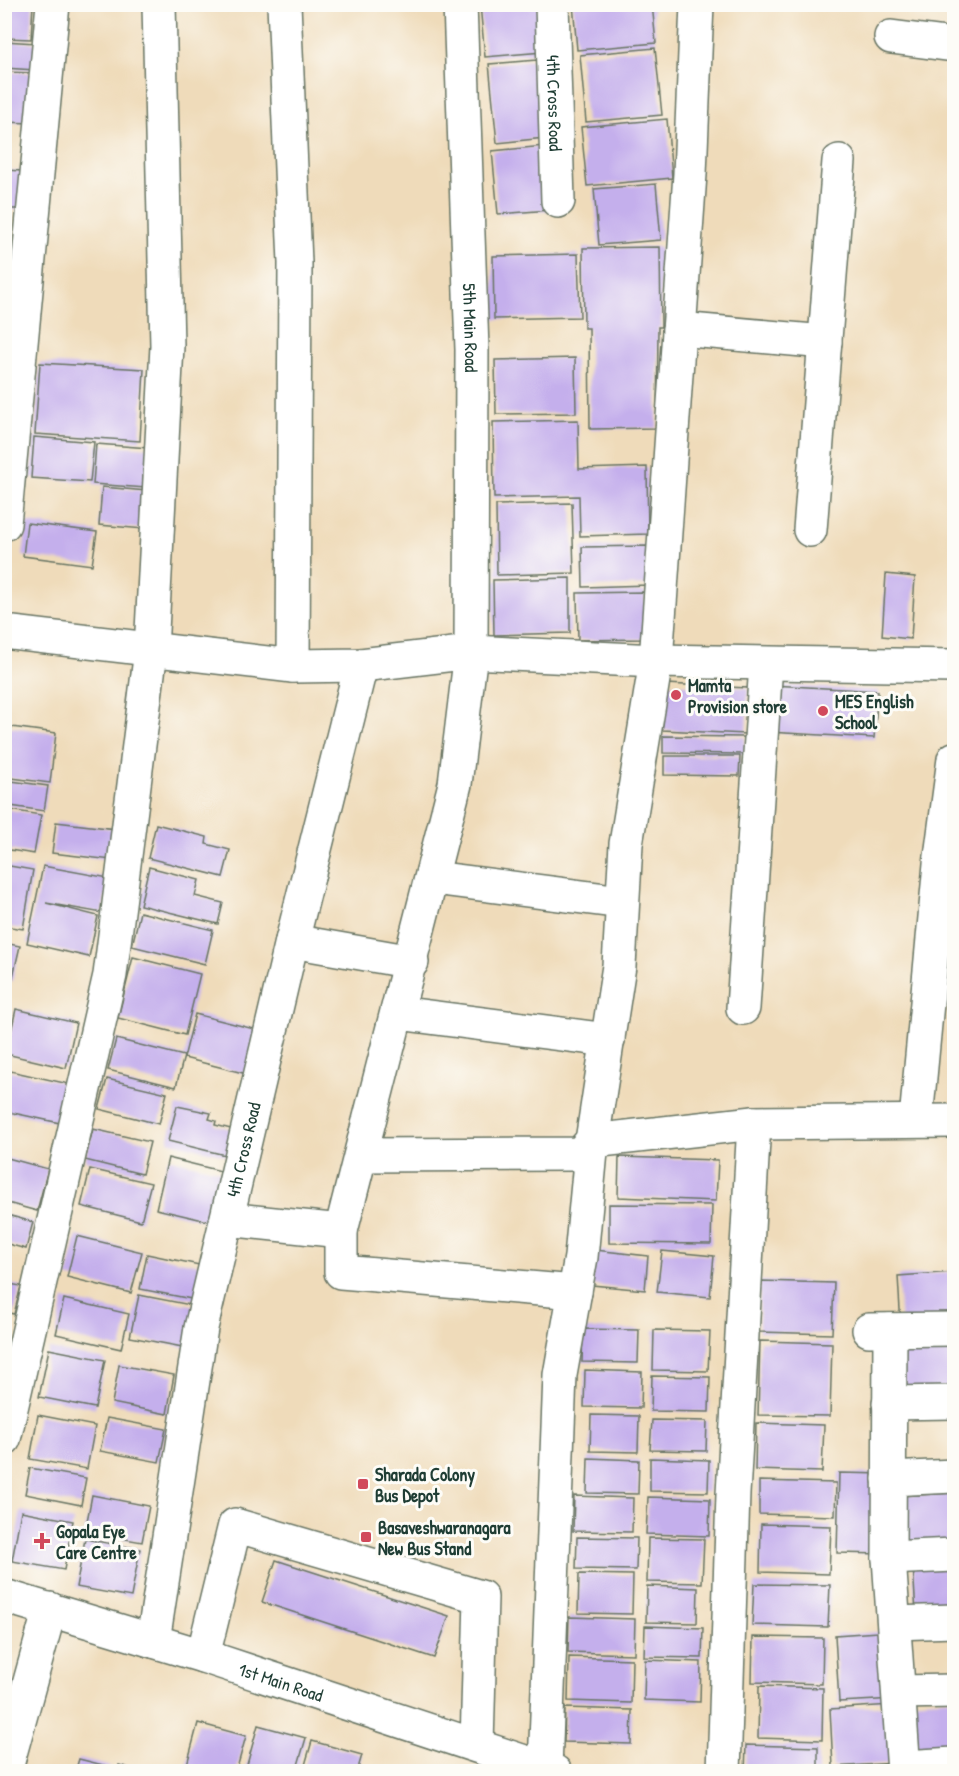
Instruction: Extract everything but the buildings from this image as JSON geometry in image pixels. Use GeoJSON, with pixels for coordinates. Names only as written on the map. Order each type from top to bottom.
{"type":"FeatureCollection","features":[{"type":"Feature","properties":{"kind":"street"},"geometry":{"type":"LineString","coordinates":[[4,524],[53,4]]}},
{"type":"Feature","properties":{"kind":"street"},"geometry":{"type":"LineString","coordinates":[[4,1439],[16,1332],[110,975],[151,650],[167,345],[159,4]]}},
{"type":"Feature","properties":{"kind":"street"},"geometry":{"type":"LineString","coordinates":[[284,4],[295,263],[293,666]]}},
{"type":"Feature","properties":{"kind":"street","name":"5th Main Road"},"geometry":{"type":"LineString","coordinates":[[460,4],[472,350],[471,652],[455,784],[412,962],[341,1231],[341,1272],[575,1292]]}},
{"type":"Feature","properties":{"kind":"street","name":"4th Cross Road"},"geometry":{"type":"LineString","coordinates":[[552,4],[558,201]]}},
{"type":"Feature","properties":{"kind":"street"},"geometry":{"type":"LineString","coordinates":[[550,1770],[560,1375],[581,1257],[592,1141],[619,966],[626,844],[656,662],[679,329],[697,4]]}},
{"type":"Feature","properties":{"kind":"street"},"geometry":{"type":"LineString","coordinates":[[891,37],[954,45]]}},
{"type":"Feature","properties":{"kind":"street"},"geometry":{"type":"LineString","coordinates":[[810,530],[839,161]]}},
{"type":"Feature","properties":{"kind":"street"},"geometry":{"type":"LineString","coordinates":[[679,329],[825,342]]}},
{"type":"Feature","properties":{"kind":"street"},"geometry":{"type":"LineString","coordinates":[[4,632],[293,666],[361,665],[471,652],[656,662],[954,666]]}},
{"type":"Feature","properties":{"kind":"street"},"geometry":{"type":"LineString","coordinates":[[743,1008],[766,664]]}},
{"type":"Feature","properties":{"kind":"street","name":"4th Cross Road"},"geometry":{"type":"LineString","coordinates":[[153,1641],[201,1328],[292,940],[361,665]]}},
{"type":"Feature","properties":{"kind":"street"},"geometry":{"type":"LineString","coordinates":[[916,1120],[940,864],[954,759]]}},
{"type":"Feature","properties":{"kind":"street"},"geometry":{"type":"LineString","coordinates":[[433,878],[622,902]]}},
{"type":"Feature","properties":{"kind":"street"},"geometry":{"type":"LineString","coordinates":[[292,940],[412,962]]}},
{"type":"Feature","properties":{"kind":"street"},"geometry":{"type":"LineString","coordinates":[[398,1013],[608,1040]]}},
{"type":"Feature","properties":{"kind":"street"},"geometry":{"type":"LineString","coordinates":[[361,1155],[580,1154],[592,1141],[754,1123],[954,1121]]}},
{"type":"Feature","properties":{"kind":"street"},"geometry":{"type":"LineString","coordinates":[[724,1772],[733,1494],[754,1123]]}},
{"type":"Feature","properties":{"kind":"street"},"geometry":{"type":"LineString","coordinates":[[227,1219],[341,1231]]}},
{"type":"Feature","properties":{"kind":"street"},"geometry":{"type":"LineString","coordinates":[[954,1329],[879,1330],[889,1403],[889,1558],[904,1769],[954,1764]]}},
{"type":"Feature","properties":{"kind":"street"},"geometry":{"type":"LineString","coordinates":[[889,1403],[954,1402]]}},
{"type":"Feature","properties":{"kind":"street"},"geometry":{"type":"LineString","coordinates":[[889,1479],[954,1476]]}},
{"type":"Feature","properties":{"kind":"street"},"geometry":{"type":"LineString","coordinates":[[203,1656],[235,1525],[481,1597],[477,1745]]}},
{"type":"Feature","properties":{"kind":"street"},"geometry":{"type":"LineString","coordinates":[[889,1558],[954,1555]]}},
{"type":"Feature","properties":{"kind":"street","name":"1st Main Road"},"geometry":{"type":"LineString","coordinates":[[4,1596],[203,1656],[550,1770]]}},
{"type":"Feature","properties":{"kind":"street"},"geometry":{"type":"LineString","coordinates":[[6,1772],[50,1609]]}},
{"type":"Feature","properties":{"kind":"street"},"geometry":{"type":"LineString","coordinates":[[894,1623],[954,1621]]}},
{"type":"Feature","properties":{"kind":"street"},"geometry":{"type":"LineString","coordinates":[[899,1692],[954,1690]]}},
{"type":"Feature","properties":{"kind":"place","name":"Mamta Provision store"},"geometry":{"type":"Point","coordinates":[676,695]}},
{"type":"Feature","properties":{"kind":"place","name":"MES English School"},"geometry":{"type":"Point","coordinates":[823,711]}},
{"type":"Feature","properties":{"kind":"place","name":"Sharada Colony Bus Depot"},"geometry":{"type":"Point","coordinates":[363,1484]}},
{"type":"Feature","properties":{"kind":"place","name":"Basaveshwaranagara New Bus Stand"},"geometry":{"type":"Point","coordinates":[366,1537]}},
{"type":"Feature","properties":{"kind":"place","name":"Gopala Eye Care Centre"},"geometry":{"type":"Point","coordinates":[42,1541]}}]}
